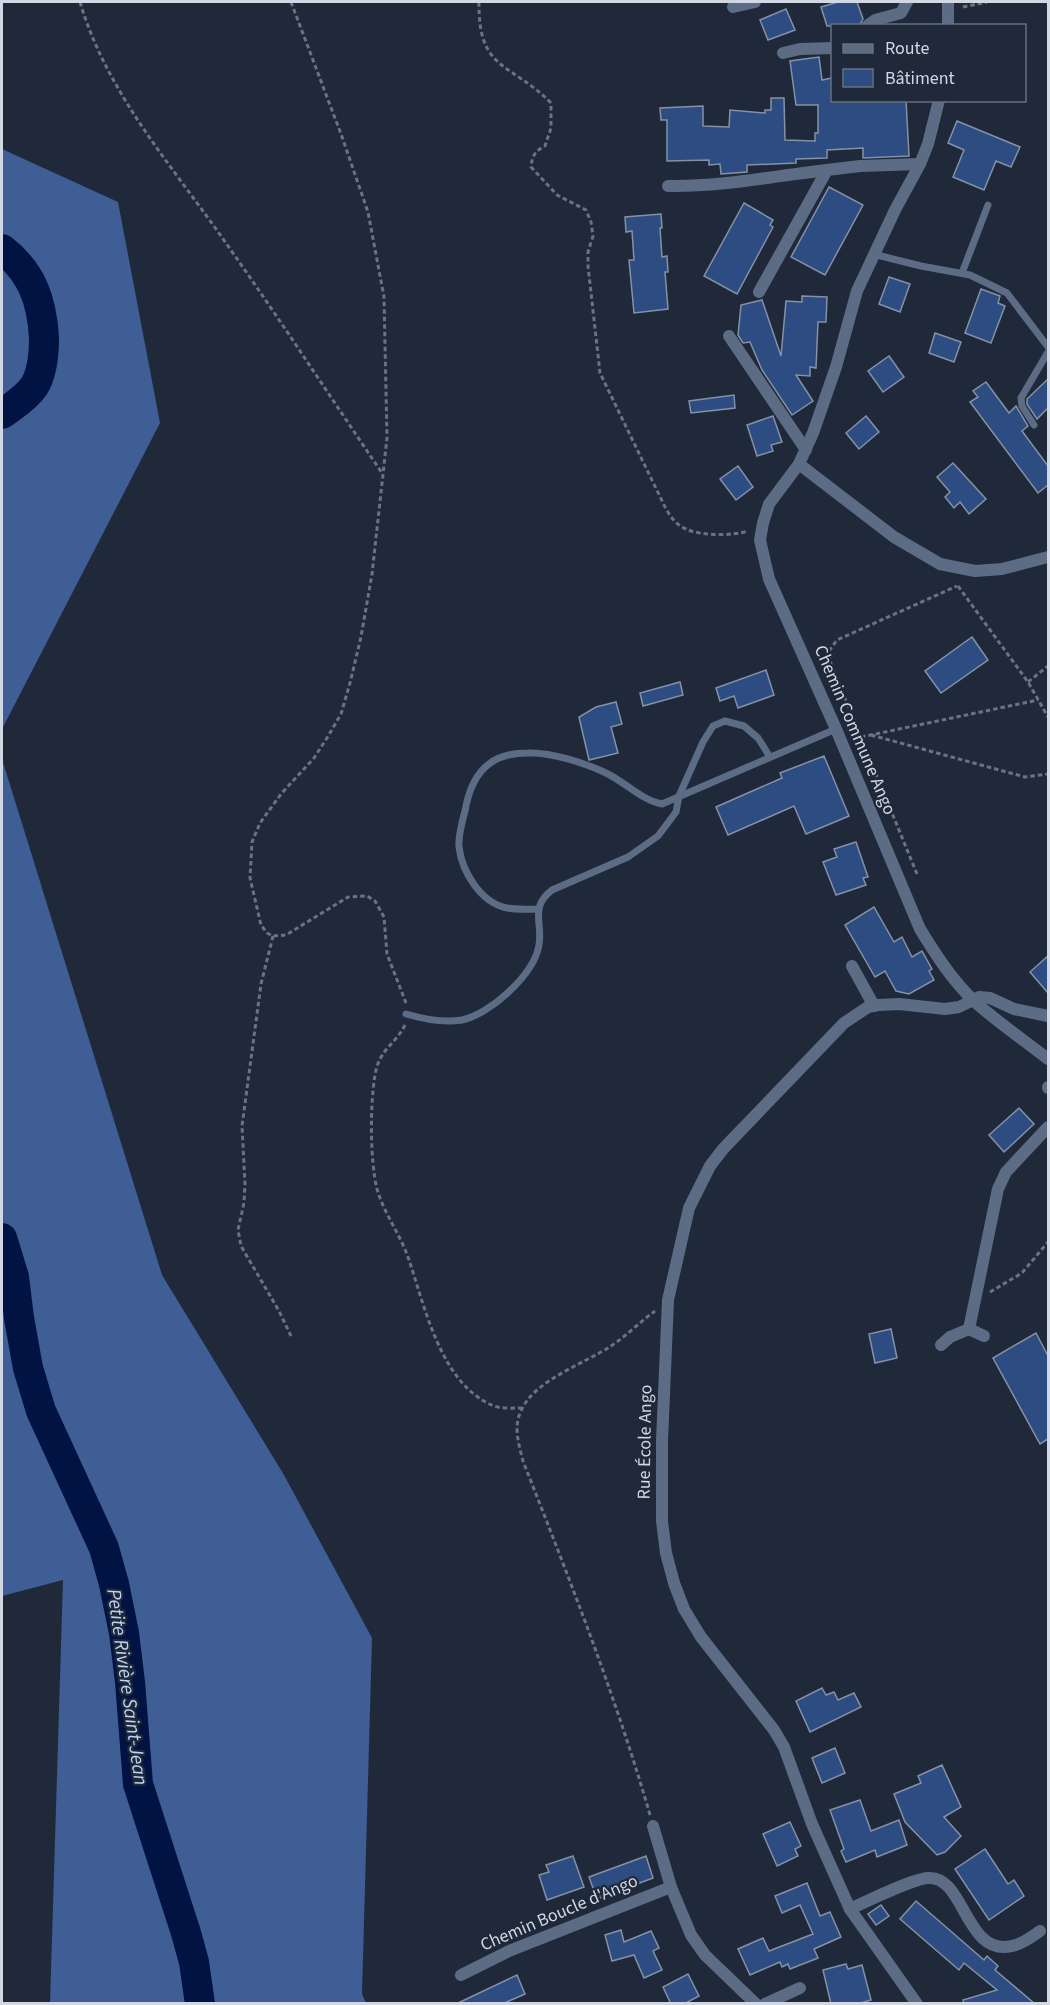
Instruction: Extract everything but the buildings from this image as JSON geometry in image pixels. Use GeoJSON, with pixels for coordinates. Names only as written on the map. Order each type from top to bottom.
{"type":"FeatureCollection","features":[{"type":"Feature","properties":{"kind":"street"},"geometry":{"type":"LineString","coordinates":[[733,7],[755,2]]}},
{"type":"Feature","properties":{"kind":"street"},"geometry":{"type":"LineString","coordinates":[[870,24],[875,20],[901,13],[907,2]]}},
{"type":"Feature","properties":{"kind":"street"},"geometry":{"type":"LineString","coordinates":[[948,6],[948,24]]}},
{"type":"Feature","properties":{"kind":"street"},"geometry":{"type":"LineString","coordinates":[[783,53],[800,49],[831,48]]}},
{"type":"Feature","properties":{"kind":"street","name":"Chemin Commune Ango"},"geometry":{"type":"LineString","coordinates":[[938,102],[928,144],[920,164],[873,254],[857,291],[836,367],[813,433],[799,464],[769,504],[760,540],[769,579],[836,729],[920,929],[942,964],[974,1001],[1048,1059]]}},
{"type":"Feature","properties":{"kind":"street"},"geometry":{"type":"LineString","coordinates":[[668,186],[736,182],[860,166],[920,164]]}},
{"type":"Feature","properties":{"kind":"street"},"geometry":{"type":"LineString","coordinates":[[759,292],[827,170]]}},
{"type":"Feature","properties":{"kind":"street"},"geometry":{"type":"LineString","coordinates":[[729,336],[806,450]]}},
{"type":"Feature","properties":{"kind":"street"},"geometry":{"type":"LineString","coordinates":[[799,464],[894,537],[940,564],[975,571],[1002,569],[1048,557]]}},
{"type":"Feature","properties":{"kind":"street"},"geometry":{"type":"LineString","coordinates":[[852,966],[874,1006]]}},
{"type":"Feature","properties":{"kind":"street"},"geometry":{"type":"LineString","coordinates":[[974,1001],[979,997],[984,997],[1014,1009],[1048,1017]]}},
{"type":"Feature","properties":{"kind":"street","name":"Rue École Ango"},"geometry":{"type":"LineString","coordinates":[[917,2004],[850,1909],[812,1824],[784,1747],[774,1730],[701,1637],[684,1609],[666,1553],[662,1521],[664,1370],[668,1300],[689,1208],[710,1166],[723,1149],[837,1030],[862,1010],[874,1006],[899,1004],[945,1009],[974,1001]]}},
{"type":"Feature","properties":{"kind":"street"},"geometry":{"type":"LineString","coordinates":[[969,1329],[1001,1181],[1006,1172],[1048,1127]]}},
{"type":"Feature","properties":{"kind":"street"},"geometry":{"type":"LineString","coordinates":[[941,1345],[950,1337],[969,1329],[984,1336]]}},
{"type":"Feature","properties":{"kind":"street"},"geometry":{"type":"LineString","coordinates":[[653,1826],[671,1887],[691,1935],[705,1955],[756,2004]]}},
{"type":"Feature","properties":{"kind":"street"},"geometry":{"type":"LineString","coordinates":[[850,1909],[928,1878],[937,1879],[949,1888],[981,1937],[990,1944],[1001,1947],[1015,1946],[1041,1931]]}},
{"type":"Feature","properties":{"kind":"street","name":"Chemin Boucle d'Ango"},"geometry":{"type":"LineString","coordinates":[[461,1975],[509,1951],[671,1887]]}},
{"type":"Feature","properties":{"kind":"street"},"geometry":{"type":"LineString","coordinates":[[765,2004],[800,1988]]}},
{"type":"Feature","properties":{"kind":"lane"},"geometry":{"type":"LineString","coordinates":[[962,273],[988,205]]}},
{"type":"Feature","properties":{"kind":"lane"},"geometry":{"type":"LineString","coordinates":[[873,254],[970,275],[1007,292],[1048,347]]}},
{"type":"Feature","properties":{"kind":"lane"},"geometry":{"type":"LineString","coordinates":[[1034,425],[1022,406],[1021,398],[1048,352]]}},
{"type":"Feature","properties":{"kind":"lane"},"geometry":{"type":"LineString","coordinates":[[406,1014],[440,1020],[461,1020],[478,1014],[522,979],[539,946],[539,909],[542,898],[552,890],[628,857],[658,836],[676,812],[679,796],[703,742],[713,726],[725,721],[744,726],[758,738],[770,757]]}},
{"type":"Feature","properties":{"kind":"lane"},"geometry":{"type":"LineString","coordinates":[[539,909],[505,908],[489,900],[478,889],[464,868],[459,846],[467,800],[476,777],[489,763],[505,756],[528,753],[552,754],[607,773],[652,802],[662,804],[836,729]]}},
{"type":"Feature","properties":{"kind":"path"},"geometry":{"type":"LineString","coordinates":[[80,2],[88,29],[135,118],[229,247],[383,474]]}},
{"type":"Feature","properties":{"kind":"path"},"geometry":{"type":"LineString","coordinates":[[291,2],[368,212],[384,297],[387,438],[372,574],[361,637],[341,714],[314,758],[281,794],[260,823],[252,842],[250,878],[261,925],[273,936],[286,935],[348,897],[367,896],[375,901],[384,917],[387,954],[404,996],[406,1022],[384,1050],[375,1073],[372,1161],[378,1190],[403,1242],[431,1326],[454,1371],[480,1399],[496,1407],[521,1408]]}},
{"type":"Feature","properties":{"kind":"path"},"geometry":{"type":"LineString","coordinates":[[479,2],[480,30],[484,45],[505,69],[533,87],[551,103],[551,128],[545,146],[537,150],[532,157],[531,167],[557,195],[586,210],[591,222],[593,236],[588,252],[588,266],[600,373],[666,509],[678,524],[693,532],[737,534],[763,523]]}},
{"type":"Feature","properties":{"kind":"path"},"geometry":{"type":"LineString","coordinates":[[948,6],[987,2]]}},
{"type":"Feature","properties":{"kind":"path"},"geometry":{"type":"LineString","coordinates":[[940,564],[1028,682],[1048,717]]}},
{"type":"Feature","properties":{"kind":"path"},"geometry":{"type":"LineString","coordinates":[[917,874],[831,664],[829,651],[837,640],[957,586]]}},
{"type":"Feature","properties":{"kind":"path"},"geometry":{"type":"LineString","coordinates":[[1028,682],[1048,666]]}},
{"type":"Feature","properties":{"kind":"path"},"geometry":{"type":"LineString","coordinates":[[861,737],[1038,700]]}},
{"type":"Feature","properties":{"kind":"path"},"geometry":{"type":"LineString","coordinates":[[871,735],[1024,777],[1048,774]]}},
{"type":"Feature","properties":{"kind":"path"},"geometry":{"type":"LineString","coordinates":[[273,936],[261,984],[242,1126],[245,1184],[244,1203],[238,1230],[241,1246],[291,1336]]}},
{"type":"Feature","properties":{"kind":"path"},"geometry":{"type":"LineString","coordinates":[[975,1300],[1022,1273],[1048,1242]]}},
{"type":"Feature","properties":{"kind":"path"},"geometry":{"type":"LineString","coordinates":[[653,1826],[601,1660],[523,1461],[517,1428],[521,1408],[544,1384],[611,1346],[668,1300]]}},
{"type":"Feature","properties":{"kind":"shaded area"},"geometry":{"type":"Polygon","coordinates":[[[2,149],[118,202],[160,423],[2,729],[2,149]]]}},
{"type":"Feature","properties":{"kind":"shaded area"},"geometry":{"type":"Polygon","coordinates":[[[2,759],[162,1275],[284,1475],[372,1638],[362,1994],[366,2003],[50,2003],[63,1580],[2,1596],[2,759]]]}},
{"type":"Feature","properties":{"kind":"waterway","name":"Petite Rivière Saint-Jean"},"geometry":{"type":"LineString","coordinates":[[2,249],[21,267],[34,288],[41,312],[44,338],[43,361],[36,383],[25,396],[2,414]]}},
{"type":"Feature","properties":{"kind":"waterway","name":"Petite Rivière Saint-Jean"},"geometry":{"type":"LineString","coordinates":[[2,1238],[14,1277],[28,1368],[41,1411],[104,1548],[114,1584],[124,1633],[130,1682],[138,1784],[186,1933],[194,1962],[200,2004]]}}]}
